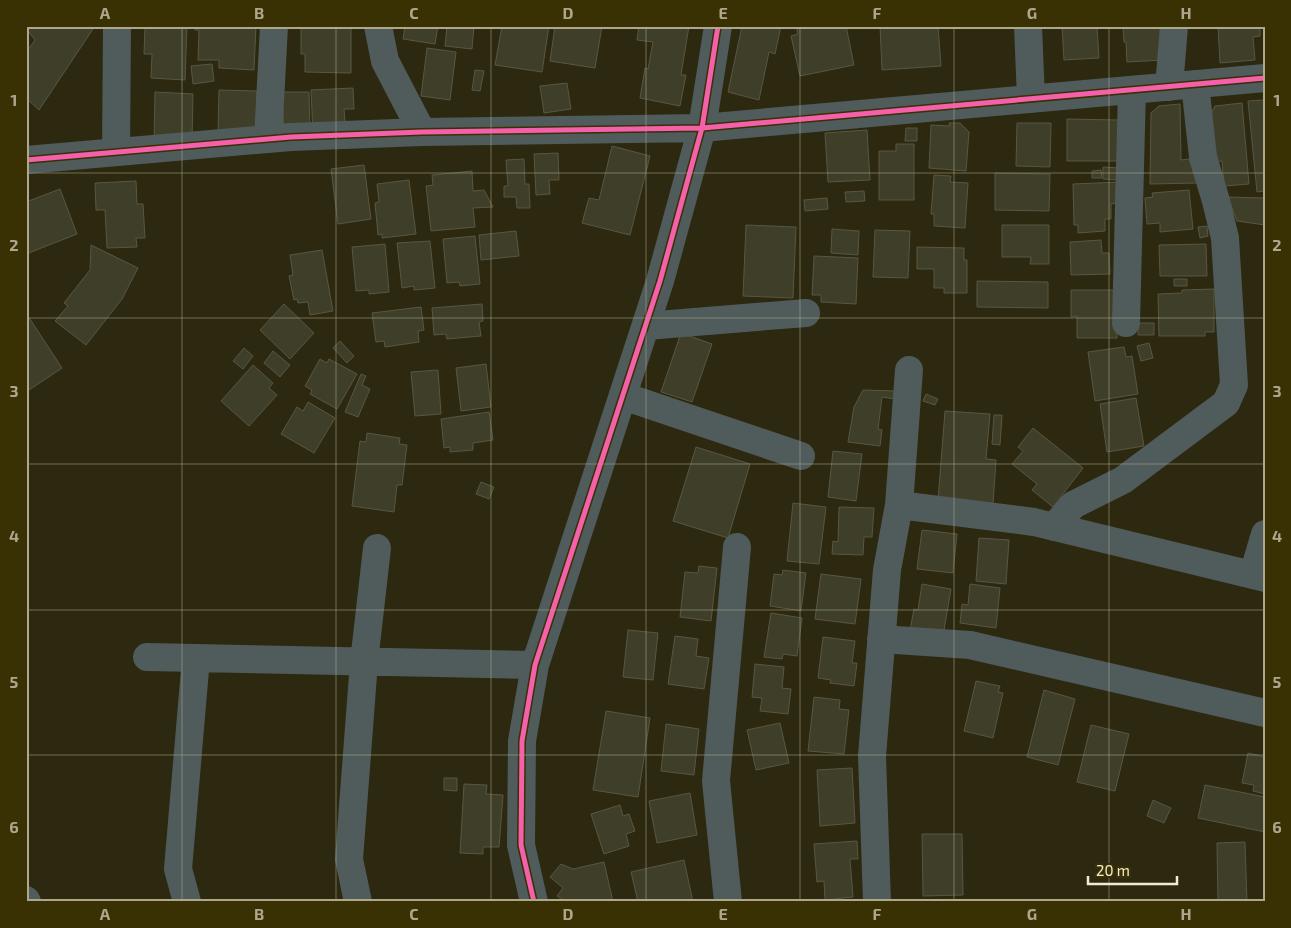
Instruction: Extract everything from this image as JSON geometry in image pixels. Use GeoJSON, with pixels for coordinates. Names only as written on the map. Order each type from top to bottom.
{"type":"FeatureCollection","features":[{"type":"Feature","properties":{"kind":"street"},"geometry":{"type":"LineString","coordinates":[[116,152],[117,26]]}},
{"type":"Feature","properties":{"kind":"street"},"geometry":{"type":"LineString","coordinates":[[268,139],[274,26]]}},
{"type":"Feature","properties":{"kind":"street"},"geometry":{"type":"LineString","coordinates":[[378,26],[385,61],[422,132]]}},
{"type":"Feature","properties":{"kind":"street"},"geometry":{"type":"LineString","coordinates":[[534,902],[521,845],[522,742],[536,666],[660,281],[702,128],[718,26]]}},
{"type":"Feature","properties":{"kind":"street"},"geometry":{"type":"LineString","coordinates":[[1028,26],[1031,99]]}},
{"type":"Feature","properties":{"kind":"street"},"geometry":{"type":"LineString","coordinates":[[1054,527],[1073,505],[1122,480],[1226,403],[1234,385],[1225,238],[1182,86],[1174,26]]}},
{"type":"Feature","properties":{"kind":"street"},"geometry":{"type":"LineString","coordinates":[[26,160],[268,139],[422,132],[702,128],[1265,78]]}},
{"type":"Feature","properties":{"kind":"street"},"geometry":{"type":"LineString","coordinates":[[1126,323],[1132,90]]}},
{"type":"Feature","properties":{"kind":"street"},"geometry":{"type":"LineString","coordinates":[[646,326],[806,313]]}},
{"type":"Feature","properties":{"kind":"street"},"geometry":{"type":"LineString","coordinates":[[877,902],[872,756],[887,570],[899,505],[909,370]]}},
{"type":"Feature","properties":{"kind":"street"},"geometry":{"type":"LineString","coordinates":[[623,396],[801,456]]}},
{"type":"Feature","properties":{"kind":"street"},"geometry":{"type":"LineString","coordinates":[[899,505],[1034,522],[1259,577],[1265,534]]}},
{"type":"Feature","properties":{"kind":"street"},"geometry":{"type":"LineString","coordinates":[[728,902],[716,781],[737,547]]}},
{"type":"Feature","properties":{"kind":"street"},"geometry":{"type":"LineString","coordinates":[[358,902],[349,859],[364,662],[378,548]]}},
{"type":"Feature","properties":{"kind":"street"},"geometry":{"type":"LineString","coordinates":[[881,639],[970,645],[1265,712]]}},
{"type":"Feature","properties":{"kind":"street"},"geometry":{"type":"LineString","coordinates":[[147,657],[536,666]]}},
{"type":"Feature","properties":{"kind":"street"},"geometry":{"type":"LineString","coordinates":[[186,902],[178,869],[196,658]]}},
{"type":"Feature","properties":{"kind":"building"},"geometry":{"type":"Polygon","coordinates":[[[30,26],[95,26],[39,110],[26,98],[26,53],[35,40],[28,31],[30,26]]]}},
{"type":"Feature","properties":{"kind":"building"},"geometry":{"type":"Polygon","coordinates":[[[145,26],[187,26],[185,80],[151,78],[152,54],[144,54],[145,26]]]}},
{"type":"Feature","properties":{"kind":"building"},"geometry":{"type":"Polygon","coordinates":[[[196,26],[256,26],[254,70],[219,68],[219,60],[198,60],[199,30],[195,30],[196,26]]]}},
{"type":"Feature","properties":{"kind":"building"},"geometry":{"type":"Polygon","coordinates":[[[301,26],[351,26],[351,73],[305,72],[305,54],[301,54],[301,26]]]}},
{"type":"Feature","properties":{"kind":"building"},"geometry":{"type":"Polygon","coordinates":[[[405,26],[438,26],[435,44],[403,39],[405,26]]]}},
{"type":"Feature","properties":{"kind":"building"},"geometry":{"type":"Polygon","coordinates":[[[447,26],[474,26],[472,49],[445,46],[447,26]]]}},
{"type":"Feature","properties":{"kind":"building"},"geometry":{"type":"Polygon","coordinates":[[[502,26],[549,26],[542,72],[495,65],[502,26]]]}},
{"type":"Feature","properties":{"kind":"building"},"geometry":{"type":"Polygon","coordinates":[[[555,26],[602,26],[595,68],[550,61],[555,26]]]}},
{"type":"Feature","properties":{"kind":"building"},"geometry":{"type":"Polygon","coordinates":[[[639,26],[689,26],[681,75],[686,75],[680,106],[640,98],[645,68],[648,69],[653,42],[637,40],[639,26]]]}},
{"type":"Feature","properties":{"kind":"building"},"geometry":{"type":"Polygon","coordinates":[[[742,26],[781,26],[775,54],[769,52],[759,100],[728,92],[742,26]]]}},
{"type":"Feature","properties":{"kind":"building"},"geometry":{"type":"Polygon","coordinates":[[[796,26],[846,26],[854,65],[800,76],[791,36],[798,34],[796,26]]]}},
{"type":"Feature","properties":{"kind":"building"},"geometry":{"type":"Polygon","coordinates":[[[880,26],[938,26],[941,66],[882,70],[880,26]]]}},
{"type":"Feature","properties":{"kind":"building"},"geometry":{"type":"Polygon","coordinates":[[[1062,26],[1097,26],[1099,58],[1064,60],[1062,26]]]}},
{"type":"Feature","properties":{"kind":"building"},"geometry":{"type":"Polygon","coordinates":[[[1123,26],[1161,26],[1163,60],[1127,62],[1123,26]]]}},
{"type":"Feature","properties":{"kind":"building"},"geometry":{"type":"Polygon","coordinates":[[[1218,26],[1260,26],[1260,36],[1253,37],[1255,60],[1220,63],[1218,26]]]}},
{"type":"Feature","properties":{"kind":"building"},"geometry":{"type":"Polygon","coordinates":[[[427,48],[456,52],[450,100],[421,96],[427,48]]]}},
{"type":"Feature","properties":{"kind":"building"},"geometry":{"type":"Polygon","coordinates":[[[212,64],[214,81],[193,84],[191,66],[212,64]]]}},
{"type":"Feature","properties":{"kind":"building"},"geometry":{"type":"Polygon","coordinates":[[[475,70],[484,71],[480,91],[472,90],[475,70]]]}},
{"type":"Feature","properties":{"kind":"building"},"geometry":{"type":"Polygon","coordinates":[[[567,83],[571,109],[544,113],[540,86],[567,83]]]}},
{"type":"Feature","properties":{"kind":"building"},"geometry":{"type":"Polygon","coordinates":[[[353,88],[354,109],[344,109],[346,132],[313,134],[311,90],[353,88]]]}},
{"type":"Feature","properties":{"kind":"building"},"geometry":{"type":"Polygon","coordinates":[[[219,90],[257,91],[256,133],[218,132],[219,90]]]}},
{"type":"Feature","properties":{"kind":"building"},"geometry":{"type":"Polygon","coordinates":[[[155,92],[193,94],[192,142],[154,141],[155,92]]]}},
{"type":"Feature","properties":{"kind":"building"},"geometry":{"type":"Polygon","coordinates":[[[282,92],[309,92],[310,131],[284,132],[282,92]]]}},
{"type":"Feature","properties":{"kind":"building"},"geometry":{"type":"Polygon","coordinates":[[[1265,100],[1265,191],[1257,192],[1248,101],[1265,100]]]}},
{"type":"Feature","properties":{"kind":"building"},"geometry":{"type":"Polygon","coordinates":[[[1242,103],[1249,184],[1224,186],[1222,161],[1214,162],[1210,116],[1215,106],[1242,103]]]}},
{"type":"Feature","properties":{"kind":"building"},"geometry":{"type":"Polygon","coordinates":[[[1180,104],[1181,160],[1189,159],[1197,183],[1150,184],[1151,113],[1159,106],[1180,104]]]}},
{"type":"Feature","properties":{"kind":"building"},"geometry":{"type":"Polygon","coordinates":[[[1067,119],[1119,120],[1119,161],[1067,161],[1067,119]]]}},
{"type":"Feature","properties":{"kind":"building"},"geometry":{"type":"Polygon","coordinates":[[[949,123],[960,123],[969,132],[966,171],[929,168],[931,125],[950,126],[949,123]]]}},
{"type":"Feature","properties":{"kind":"building"},"geometry":{"type":"Polygon","coordinates":[[[1017,123],[1051,123],[1050,167],[1016,166],[1017,123]]]}},
{"type":"Feature","properties":{"kind":"building"},"geometry":{"type":"Polygon","coordinates":[[[906,128],[917,128],[917,141],[905,141],[906,128]]]}},
{"type":"Feature","properties":{"kind":"building"},"geometry":{"type":"Polygon","coordinates":[[[867,130],[870,180],[828,182],[825,133],[867,130]]]}},
{"type":"Feature","properties":{"kind":"building"},"geometry":{"type":"Polygon","coordinates":[[[896,144],[914,144],[914,200],[879,200],[879,151],[896,151],[896,144]]]}},
{"type":"Feature","properties":{"kind":"building"},"geometry":{"type":"Polygon","coordinates":[[[612,146],[650,156],[630,235],[582,223],[589,198],[599,200],[612,146]]]}},
{"type":"Feature","properties":{"kind":"building"},"geometry":{"type":"Polygon","coordinates":[[[558,153],[559,180],[549,180],[550,194],[536,195],[534,154],[558,153]]]}},
{"type":"Feature","properties":{"kind":"building"},"geometry":{"type":"Polygon","coordinates":[[[524,159],[525,184],[529,184],[530,208],[517,208],[516,197],[504,197],[504,186],[508,186],[506,160],[524,159]]]}},
{"type":"Feature","properties":{"kind":"building"},"geometry":{"type":"Polygon","coordinates":[[[364,165],[371,219],[338,224],[331,169],[364,165]]]}},
{"type":"Feature","properties":{"kind":"building"},"geometry":{"type":"Polygon","coordinates":[[[1103,167],[1119,168],[1119,180],[1103,179],[1103,167]]]}},
{"type":"Feature","properties":{"kind":"building"},"geometry":{"type":"Polygon","coordinates":[[[1101,170],[1102,178],[1092,178],[1092,171],[1101,170]]]}},
{"type":"Feature","properties":{"kind":"building"},"geometry":{"type":"Polygon","coordinates":[[[472,171],[473,191],[484,190],[493,207],[473,208],[475,227],[431,231],[426,186],[433,185],[432,175],[472,171]]]}},
{"type":"Feature","properties":{"kind":"building"},"geometry":{"type":"Polygon","coordinates":[[[995,173],[1050,174],[1049,211],[995,210],[995,173]]]}},
{"type":"Feature","properties":{"kind":"building"},"geometry":{"type":"Polygon","coordinates":[[[934,175],[951,176],[950,182],[968,183],[965,228],[934,226],[934,214],[931,214],[934,175]]]}},
{"type":"Feature","properties":{"kind":"building"},"geometry":{"type":"Polygon","coordinates":[[[409,180],[416,234],[382,238],[382,234],[378,235],[375,203],[379,202],[377,184],[409,180]]]}},
{"type":"Feature","properties":{"kind":"building"},"geometry":{"type":"Polygon","coordinates":[[[136,181],[137,204],[143,204],[145,238],[136,238],[137,247],[107,248],[105,210],[96,210],[95,183],[136,181]]]}},
{"type":"Feature","properties":{"kind":"building"},"geometry":{"type":"Polygon","coordinates":[[[1121,182],[1121,186],[1116,186],[1116,203],[1111,204],[1111,219],[1105,219],[1105,231],[1078,233],[1078,225],[1074,225],[1073,184],[1121,182]]]}},
{"type":"Feature","properties":{"kind":"building"},"geometry":{"type":"Polygon","coordinates":[[[60,189],[77,234],[26,254],[26,202],[60,189]]]}},
{"type":"Feature","properties":{"kind":"building"},"geometry":{"type":"Polygon","coordinates":[[[1189,190],[1193,229],[1160,232],[1160,223],[1147,224],[1145,198],[1153,197],[1152,193],[1189,190]]]}},
{"type":"Feature","properties":{"kind":"building"},"geometry":{"type":"Polygon","coordinates":[[[864,191],[865,201],[846,202],[845,192],[864,191]]]}},
{"type":"Feature","properties":{"kind":"building"},"geometry":{"type":"Polygon","coordinates":[[[1228,197],[1265,198],[1265,225],[1237,221],[1228,197]]]}},
{"type":"Feature","properties":{"kind":"building"},"geometry":{"type":"Polygon","coordinates":[[[827,198],[828,209],[805,211],[804,200],[827,198]]]}},
{"type":"Feature","properties":{"kind":"building"},"geometry":{"type":"Polygon","coordinates":[[[746,225],[796,227],[793,298],[743,296],[746,225]]]}},
{"type":"Feature","properties":{"kind":"building"},"geometry":{"type":"Polygon","coordinates":[[[1002,225],[1049,225],[1049,264],[1030,264],[1031,257],[1002,257],[1002,225]]]}},
{"type":"Feature","properties":{"kind":"building"},"geometry":{"type":"Polygon","coordinates":[[[1207,226],[1208,236],[1200,238],[1198,227],[1207,226]]]}},
{"type":"Feature","properties":{"kind":"building"},"geometry":{"type":"Polygon","coordinates":[[[832,229],[859,231],[858,255],[831,253],[832,229]]]}},
{"type":"Feature","properties":{"kind":"building"},"geometry":{"type":"Polygon","coordinates":[[[875,230],[910,231],[908,278],[873,277],[875,230]]]}},
{"type":"Feature","properties":{"kind":"building"},"geometry":{"type":"Polygon","coordinates":[[[516,231],[519,256],[481,260],[479,235],[516,231]]]}},
{"type":"Feature","properties":{"kind":"building"},"geometry":{"type":"Polygon","coordinates":[[[475,236],[480,284],[460,286],[459,282],[447,283],[443,239],[475,236]]]}},
{"type":"Feature","properties":{"kind":"building"},"geometry":{"type":"Polygon","coordinates":[[[1101,240],[1102,253],[1109,253],[1110,274],[1071,275],[1070,242],[1101,240]]]}},
{"type":"Feature","properties":{"kind":"building"},"geometry":{"type":"Polygon","coordinates":[[[430,241],[435,288],[414,290],[414,286],[402,288],[397,243],[430,241]]]}},
{"type":"Feature","properties":{"kind":"building"},"geometry":{"type":"Polygon","coordinates":[[[385,244],[389,292],[369,294],[369,290],[356,291],[352,247],[385,244]]]}},
{"type":"Feature","properties":{"kind":"building"},"geometry":{"type":"Polygon","coordinates":[[[1206,244],[1207,276],[1160,276],[1159,245],[1206,244]]]}},
{"type":"Feature","properties":{"kind":"building"},"geometry":{"type":"Polygon","coordinates":[[[91,245],[138,268],[122,299],[86,345],[55,321],[68,306],[64,303],[90,270],[91,245]]]}},
{"type":"Feature","properties":{"kind":"building"},"geometry":{"type":"Polygon","coordinates":[[[917,247],[964,248],[964,260],[967,260],[967,293],[944,293],[944,288],[934,288],[934,269],[917,269],[917,247]]]}},
{"type":"Feature","properties":{"kind":"building"},"geometry":{"type":"Polygon","coordinates":[[[322,250],[333,311],[310,315],[308,302],[298,303],[297,299],[294,300],[289,276],[293,275],[290,255],[322,250]]]}},
{"type":"Feature","properties":{"kind":"building"},"geometry":{"type":"Polygon","coordinates":[[[814,256],[858,258],[856,304],[821,302],[821,295],[812,295],[814,256]]]}},
{"type":"Feature","properties":{"kind":"building"},"geometry":{"type":"Polygon","coordinates":[[[1174,279],[1187,279],[1187,286],[1174,286],[1174,279]]]}},
{"type":"Feature","properties":{"kind":"building"},"geometry":{"type":"Polygon","coordinates":[[[977,281],[1048,282],[1048,308],[977,307],[977,281]]]}},
{"type":"Feature","properties":{"kind":"building"},"geometry":{"type":"Polygon","coordinates":[[[1214,289],[1214,332],[1205,332],[1205,336],[1159,336],[1158,294],[1182,293],[1182,290],[1214,289]]]}},
{"type":"Feature","properties":{"kind":"building"},"geometry":{"type":"Polygon","coordinates":[[[1071,290],[1117,290],[1117,338],[1077,338],[1077,316],[1071,317],[1071,290]]]}},
{"type":"Feature","properties":{"kind":"building"},"geometry":{"type":"Polygon","coordinates":[[[284,304],[314,333],[290,359],[260,330],[284,304]]]}},
{"type":"Feature","properties":{"kind":"building"},"geometry":{"type":"Polygon","coordinates":[[[482,304],[483,321],[479,322],[481,336],[447,339],[446,334],[434,335],[432,308],[482,304]]]}},
{"type":"Feature","properties":{"kind":"building"},"geometry":{"type":"Polygon","coordinates":[[[421,307],[424,330],[418,331],[419,342],[385,347],[384,341],[376,342],[372,313],[421,307]]]}},
{"type":"Feature","properties":{"kind":"building"},"geometry":{"type":"Polygon","coordinates":[[[28,316],[62,368],[26,392],[26,318],[28,316]]]}},
{"type":"Feature","properties":{"kind":"building"},"geometry":{"type":"Polygon","coordinates":[[[1138,323],[1154,323],[1154,335],[1138,335],[1138,323]]]}},
{"type":"Feature","properties":{"kind":"building"},"geometry":{"type":"Polygon","coordinates":[[[681,333],[712,344],[692,402],[661,392],[681,333]]]}},
{"type":"Feature","properties":{"kind":"building"},"geometry":{"type":"Polygon","coordinates":[[[340,341],[354,356],[347,363],[333,348],[340,341]]]}},
{"type":"Feature","properties":{"kind":"building"},"geometry":{"type":"Polygon","coordinates":[[[1149,343],[1153,358],[1141,361],[1137,346],[1149,343]]]}},
{"type":"Feature","properties":{"kind":"building"},"geometry":{"type":"Polygon","coordinates":[[[1124,347],[1126,357],[1132,356],[1138,394],[1095,401],[1088,352],[1124,347]]]}},
{"type":"Feature","properties":{"kind":"building"},"geometry":{"type":"Polygon","coordinates":[[[244,348],[253,356],[243,369],[233,361],[244,348]]]}},
{"type":"Feature","properties":{"kind":"building"},"geometry":{"type":"Polygon","coordinates":[[[273,351],[290,365],[280,377],[264,363],[273,351]]]}},
{"type":"Feature","properties":{"kind":"building"},"geometry":{"type":"Polygon","coordinates":[[[320,359],[327,363],[329,359],[357,374],[337,409],[310,394],[312,390],[305,386],[320,359]]]}},
{"type":"Feature","properties":{"kind":"building"},"geometry":{"type":"Polygon","coordinates":[[[486,364],[491,407],[461,411],[456,368],[486,364]]]}},
{"type":"Feature","properties":{"kind":"building"},"geometry":{"type":"Polygon","coordinates":[[[253,365],[273,383],[269,388],[277,395],[249,426],[221,401],[253,365]]]}},
{"type":"Feature","properties":{"kind":"building"},"geometry":{"type":"Polygon","coordinates":[[[438,370],[441,414],[415,416],[411,372],[438,370]]]}},
{"type":"Feature","properties":{"kind":"building"},"geometry":{"type":"Polygon","coordinates":[[[361,374],[366,376],[362,385],[370,389],[358,417],[345,412],[361,374]]]}},
{"type":"Feature","properties":{"kind":"building"},"geometry":{"type":"Polygon","coordinates":[[[863,390],[896,391],[895,399],[882,397],[878,429],[882,430],[880,446],[848,442],[854,407],[863,390]]]}},
{"type":"Feature","properties":{"kind":"building"},"geometry":{"type":"Polygon","coordinates":[[[926,394],[938,399],[935,405],[923,401],[926,394]]]}},
{"type":"Feature","properties":{"kind":"building"},"geometry":{"type":"Polygon","coordinates":[[[1136,398],[1144,446],[1107,452],[1100,404],[1136,398]]]}},
{"type":"Feature","properties":{"kind":"building"},"geometry":{"type":"Polygon","coordinates":[[[308,402],[335,418],[314,453],[281,434],[297,407],[303,411],[308,402]]]}},
{"type":"Feature","properties":{"kind":"building"},"geometry":{"type":"Polygon","coordinates":[[[945,411],[990,414],[986,459],[996,460],[993,504],[938,500],[945,411]]]}},
{"type":"Feature","properties":{"kind":"building"},"geometry":{"type":"Polygon","coordinates":[[[489,412],[493,440],[473,443],[473,450],[450,452],[450,447],[444,448],[441,419],[489,412]]]}},
{"type":"Feature","properties":{"kind":"building"},"geometry":{"type":"Polygon","coordinates":[[[994,415],[1002,415],[1000,445],[992,444],[994,415]]]}},
{"type":"Feature","properties":{"kind":"building"},"geometry":{"type":"Polygon","coordinates":[[[1033,428],[1083,468],[1053,507],[1032,490],[1037,484],[1012,464],[1023,451],[1018,447],[1033,428]]]}},
{"type":"Feature","properties":{"kind":"building"},"geometry":{"type":"Polygon","coordinates":[[[367,433],[400,438],[399,444],[407,445],[402,485],[397,485],[394,512],[352,506],[360,441],[366,442],[367,433]]]}},
{"type":"Feature","properties":{"kind":"building"},"geometry":{"type":"Polygon","coordinates":[[[696,447],[750,464],[728,538],[673,521],[696,447]]]}},
{"type":"Feature","properties":{"kind":"building"},"geometry":{"type":"Polygon","coordinates":[[[833,451],[862,454],[856,501],[828,497],[833,451]]]}},
{"type":"Feature","properties":{"kind":"building"},"geometry":{"type":"Polygon","coordinates":[[[481,482],[494,487],[489,499],[476,494],[481,482]]]}},
{"type":"Feature","properties":{"kind":"building"},"geometry":{"type":"Polygon","coordinates":[[[793,503],[826,507],[819,564],[787,561],[793,503]]]}},
{"type":"Feature","properties":{"kind":"building"},"geometry":{"type":"Polygon","coordinates":[[[839,507],[874,508],[872,537],[864,537],[863,555],[832,554],[833,541],[838,542],[839,507]]]}},
{"type":"Feature","properties":{"kind":"building"},"geometry":{"type":"Polygon","coordinates":[[[922,530],[957,534],[953,573],[917,569],[922,530]]]}},
{"type":"Feature","properties":{"kind":"building"},"geometry":{"type":"Polygon","coordinates":[[[979,538],[1009,540],[1006,584],[976,581],[979,538]]]}},
{"type":"Feature","properties":{"kind":"building"},"geometry":{"type":"Polygon","coordinates":[[[699,566],[717,568],[711,621],[680,617],[685,572],[698,573],[699,566]]]}},
{"type":"Feature","properties":{"kind":"building"},"geometry":{"type":"Polygon","coordinates":[[[783,570],[806,573],[801,611],[770,606],[774,574],[782,575],[783,570]]]}},
{"type":"Feature","properties":{"kind":"building"},"geometry":{"type":"Polygon","coordinates":[[[821,574],[861,579],[855,624],[815,619],[821,574]]]}},
{"type":"Feature","properties":{"kind":"building"},"geometry":{"type":"Polygon","coordinates":[[[922,584],[951,589],[943,636],[910,630],[914,609],[918,610],[922,584]]]}},
{"type":"Feature","properties":{"kind":"building"},"geometry":{"type":"Polygon","coordinates":[[[970,584],[1000,588],[996,628],[960,623],[962,604],[968,605],[970,584]]]}},
{"type":"Feature","properties":{"kind":"building"},"geometry":{"type":"Polygon","coordinates":[[[771,613],[802,618],[797,656],[783,654],[782,659],[764,657],[771,613]]]}},
{"type":"Feature","properties":{"kind":"building"},"geometry":{"type":"Polygon","coordinates":[[[628,630],[658,633],[653,680],[623,677],[628,630]]]}},
{"type":"Feature","properties":{"kind":"building"},"geometry":{"type":"Polygon","coordinates":[[[675,636],[698,639],[696,656],[709,658],[704,689],[668,684],[675,636]]]}},
{"type":"Feature","properties":{"kind":"building"},"geometry":{"type":"Polygon","coordinates":[[[823,637],[855,641],[852,663],[857,663],[854,686],[830,683],[831,680],[818,678],[823,637]]]}},
{"type":"Feature","properties":{"kind":"building"},"geometry":{"type":"Polygon","coordinates":[[[755,664],[784,667],[782,688],[791,689],[788,714],[760,711],[762,698],[752,697],[755,664]]]}},
{"type":"Feature","properties":{"kind":"building"},"geometry":{"type":"Polygon","coordinates":[[[976,681],[1000,686],[998,692],[1003,693],[993,738],[964,731],[976,681]]]}},
{"type":"Feature","properties":{"kind":"building"},"geometry":{"type":"Polygon","coordinates":[[[1044,690],[1075,699],[1058,765],[1027,757],[1044,690]]]}},
{"type":"Feature","properties":{"kind":"building"},"geometry":{"type":"Polygon","coordinates":[[[814,697],[840,700],[839,709],[849,710],[844,754],[808,751],[814,697]]]}},
{"type":"Feature","properties":{"kind":"building"},"geometry":{"type":"Polygon","coordinates":[[[606,711],[650,718],[638,797],[593,790],[606,711]]]}},
{"type":"Feature","properties":{"kind":"building"},"geometry":{"type":"Polygon","coordinates":[[[780,723],[789,763],[756,770],[747,730],[780,723]]]}},
{"type":"Feature","properties":{"kind":"building"},"geometry":{"type":"Polygon","coordinates":[[[666,724],[699,729],[694,775],[661,771],[666,724]]]}},
{"type":"Feature","properties":{"kind":"building"},"geometry":{"type":"Polygon","coordinates":[[[1091,725],[1129,734],[1115,791],[1077,782],[1091,725]]]}},
{"type":"Feature","properties":{"kind":"building"},"geometry":{"type":"Polygon","coordinates":[[[1248,753],[1265,757],[1265,794],[1253,791],[1254,785],[1242,783],[1248,753]]]}},
{"type":"Feature","properties":{"kind":"building"},"geometry":{"type":"Polygon","coordinates":[[[852,768],[855,823],[820,826],[817,770],[852,768]]]}},
{"type":"Feature","properties":{"kind":"building"},"geometry":{"type":"Polygon","coordinates":[[[444,778],[457,778],[457,791],[444,790],[444,778]]]}},
{"type":"Feature","properties":{"kind":"building"},"geometry":{"type":"Polygon","coordinates":[[[464,784],[487,785],[486,794],[503,795],[499,847],[483,847],[483,854],[460,853],[464,784]]]}},
{"type":"Feature","properties":{"kind":"building"},"geometry":{"type":"Polygon","coordinates":[[[1205,785],[1265,797],[1265,832],[1198,818],[1205,785]]]}},
{"type":"Feature","properties":{"kind":"building"},"geometry":{"type":"Polygon","coordinates":[[[690,793],[697,835],[657,843],[649,801],[690,793]]]}},
{"type":"Feature","properties":{"kind":"building"},"geometry":{"type":"Polygon","coordinates":[[[1153,800],[1171,808],[1164,823],[1147,816],[1153,800]]]}},
{"type":"Feature","properties":{"kind":"building"},"geometry":{"type":"Polygon","coordinates":[[[620,805],[623,816],[629,814],[635,831],[626,834],[629,846],[604,854],[591,814],[620,805]]]}},
{"type":"Feature","properties":{"kind":"building"},"geometry":{"type":"Polygon","coordinates":[[[922,834],[962,834],[963,895],[923,896],[922,834]]]}},
{"type":"Feature","properties":{"kind":"building"},"geometry":{"type":"Polygon","coordinates":[[[857,841],[858,859],[850,859],[853,897],[825,900],[824,881],[817,882],[814,844],[857,841]]]}},
{"type":"Feature","properties":{"kind":"building"},"geometry":{"type":"Polygon","coordinates":[[[1245,842],[1247,902],[1218,902],[1217,843],[1245,842]]]}},
{"type":"Feature","properties":{"kind":"building"},"geometry":{"type":"Polygon","coordinates":[[[684,860],[693,902],[638,902],[631,872],[684,860]]]}},
{"type":"Feature","properties":{"kind":"building"},"geometry":{"type":"Polygon","coordinates":[[[604,862],[613,902],[565,902],[557,896],[563,888],[550,877],[561,864],[573,869],[604,862]]]}},
{"type":"Feature","properties":{"kind":"cycle path"},"geometry":{"type":"LineString","coordinates":[[534,902],[521,845],[522,741],[535,665],[660,281],[702,128],[718,26]]}},
{"type":"Feature","properties":{"kind":"cycle path"},"geometry":{"type":"LineString","coordinates":[[26,160],[291,137],[422,132],[702,128],[1265,78]]}}]}
